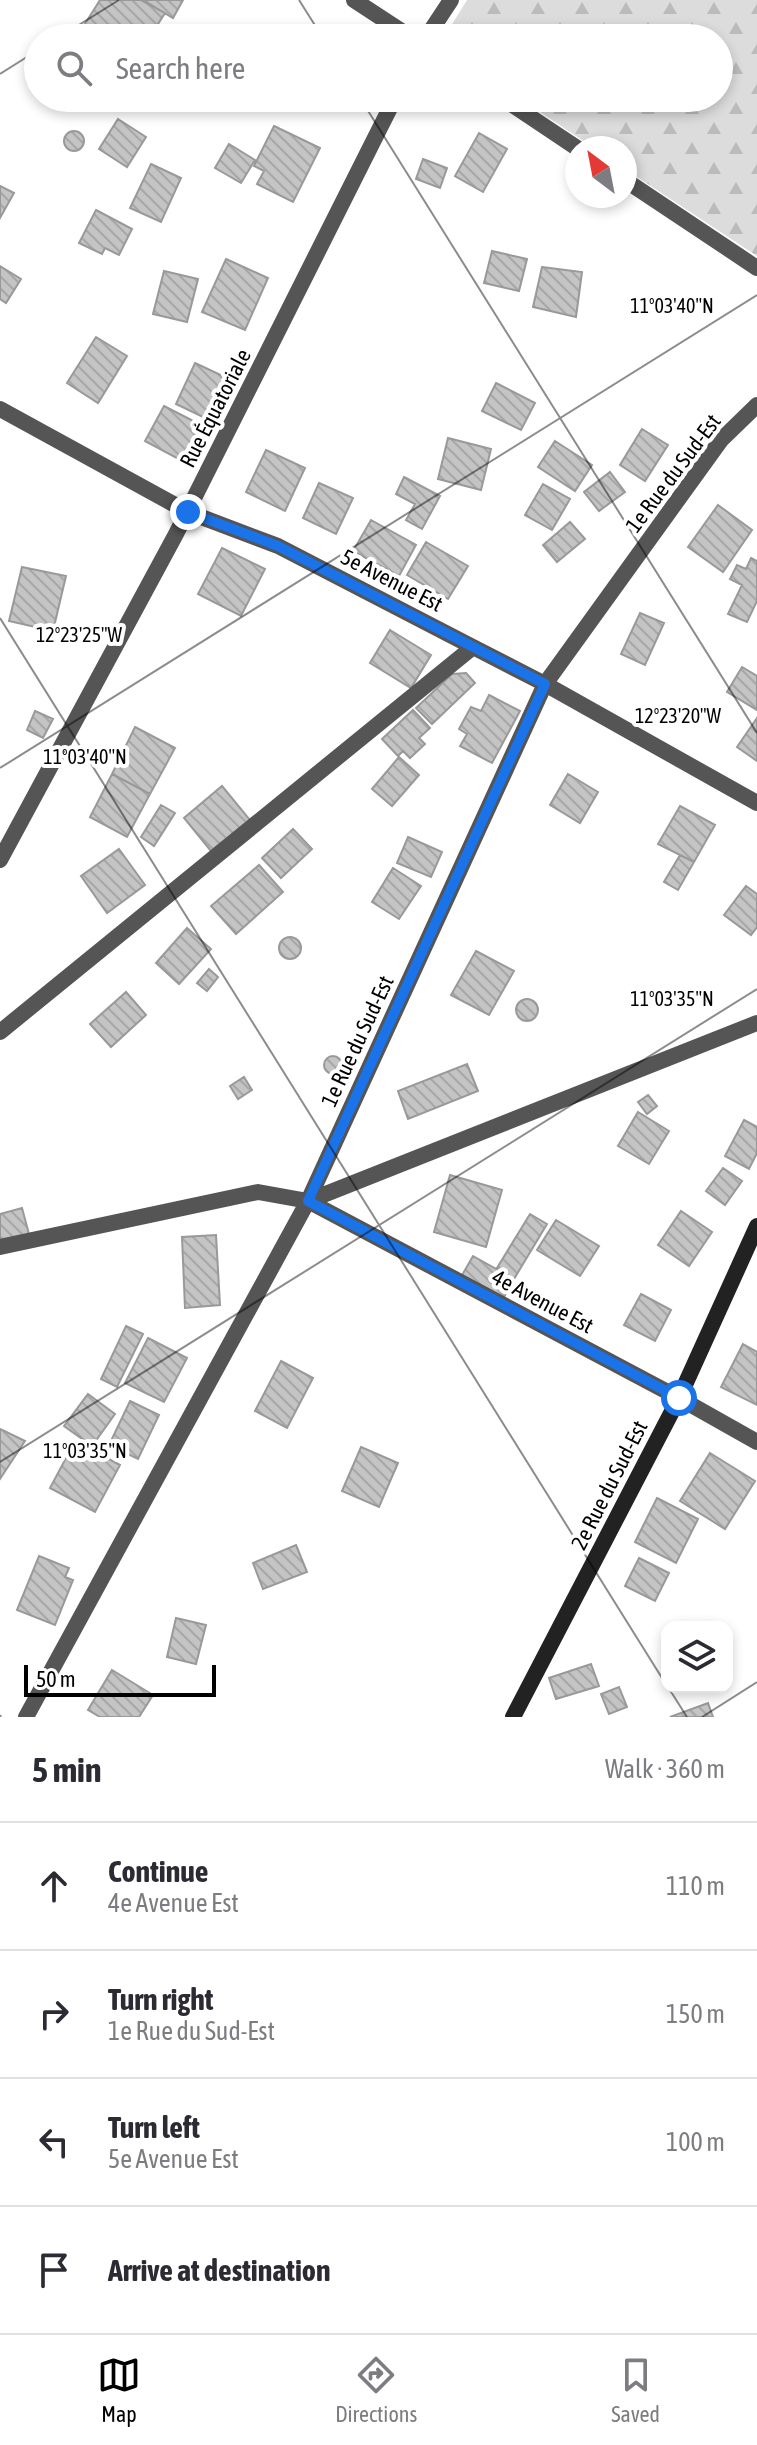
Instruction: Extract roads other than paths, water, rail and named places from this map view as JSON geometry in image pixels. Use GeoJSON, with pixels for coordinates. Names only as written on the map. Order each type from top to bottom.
{"type":"FeatureCollection","features":[{"type":"Feature","properties":{"kind":"street"},"geometry":{"type":"LineString","coordinates":[[354,0],[391,24]]}},
{"type":"Feature","properties":{"kind":"street"},"geometry":{"type":"LineString","coordinates":[[435,24],[451,0]]}},
{"type":"Feature","properties":{"kind":"street","name":"Rue Équatoriale"},"geometry":{"type":"LineString","coordinates":[[0,860],[188,512],[388,112]]}},
{"type":"Feature","properties":{"kind":"street"},"geometry":{"type":"LineString","coordinates":[[523,112],[565,140]]}},
{"type":"Feature","properties":{"kind":"street"},"geometry":{"type":"LineString","coordinates":[[637,188],[757,268]]}},
{"type":"Feature","properties":{"kind":"street","name":"1e Rue du Sud-Est"},"geometry":{"type":"LineString","coordinates":[[26,1717],[308,1201],[545,684],[721,440],[757,405]]}},
{"type":"Feature","properties":{"kind":"street","name":"5e Avenue Est"},"geometry":{"type":"LineString","coordinates":[[0,409],[188,512],[278,546],[545,684],[757,803]]}},
{"type":"Feature","properties":{"kind":"street"},"geometry":{"type":"LineString","coordinates":[[0,1032],[473,647]]}},
{"type":"Feature","properties":{"kind":"street"},"geometry":{"type":"LineString","coordinates":[[0,1247],[258,1192],[308,1201],[757,1023]]}},
{"type":"Feature","properties":{"kind":"street","name":"4e Avenue Est"},"geometry":{"type":"LineString","coordinates":[[308,1201],[757,1442]]}},
{"type":"Feature","properties":{"kind":"street","name":"2e Rue du Sud-Est"},"geometry":{"type":"LineString","coordinates":[[513,1717],[679,1398],[757,1226]]}}]}
